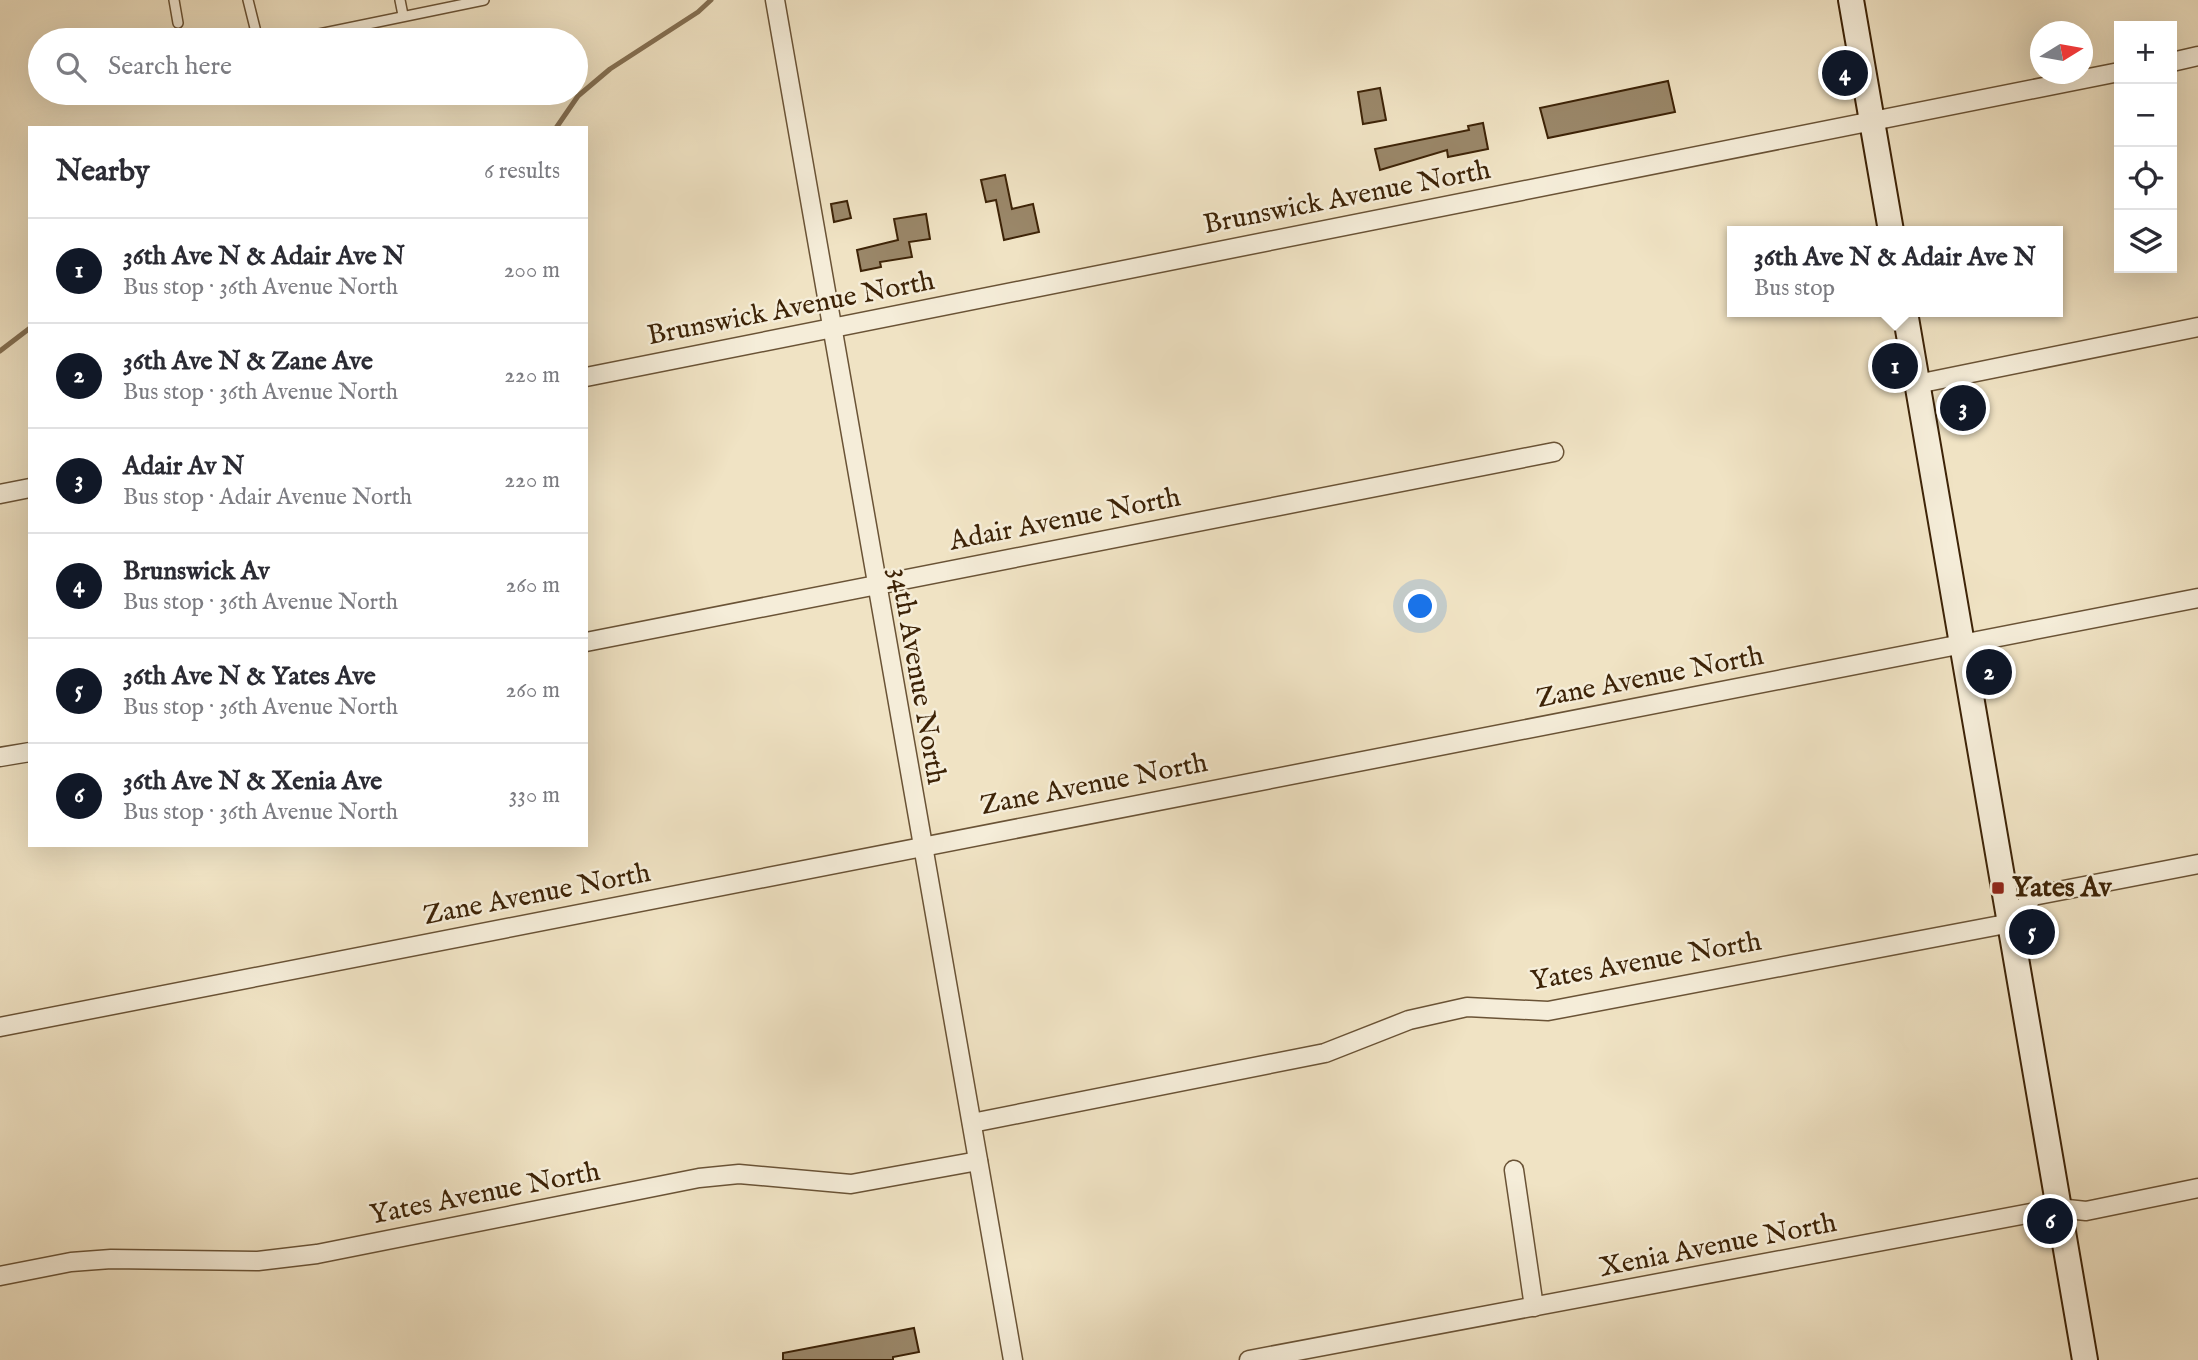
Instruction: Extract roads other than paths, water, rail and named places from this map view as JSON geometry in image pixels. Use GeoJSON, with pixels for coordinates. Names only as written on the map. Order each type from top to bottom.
{"type":"FeatureCollection","features":[{"type":"Feature","properties":{"kind":"street","name":"34th Avenue North"},"geometry":{"type":"LineString","coordinates":[[775,0],[920,845],[1013,1360]]}},
{"type":"Feature","properties":{"kind":"street"},"geometry":{"type":"LineString","coordinates":[[1851,0],[1890,226]]}},
{"type":"Feature","properties":{"kind":"street"},"geometry":{"type":"LineString","coordinates":[[2177,61],[2198,56]]}},
{"type":"Feature","properties":{"kind":"street","name":"Brunswick Avenue North"},"geometry":{"type":"LineString","coordinates":[[588,377],[2114,73]]}},
{"type":"Feature","properties":{"kind":"street"},"geometry":{"type":"LineString","coordinates":[[1906,317],[2085,1360]]}},
{"type":"Feature","properties":{"kind":"street"},"geometry":{"type":"LineString","coordinates":[[1917,384],[2198,327]]}},
{"type":"Feature","properties":{"kind":"street","name":"Adair Avenue North"},"geometry":{"type":"LineString","coordinates":[[588,642],[1554,452]]}},
{"type":"Feature","properties":{"kind":"street"},"geometry":{"type":"LineString","coordinates":[[0,494],[28,488]]}},
{"type":"Feature","properties":{"kind":"street","name":"Zane Avenue North"},"geometry":{"type":"LineString","coordinates":[[0,1027],[2198,597]]}},
{"type":"Feature","properties":{"kind":"street"},"geometry":{"type":"LineString","coordinates":[[0,757],[28,752]]}},
{"type":"Feature","properties":{"kind":"street"},"geometry":{"type":"LineString","coordinates":[[2011,923],[2033,896],[2198,864]]}},
{"type":"Feature","properties":{"kind":"street","name":"Yates Avenue North"},"geometry":{"type":"LineString","coordinates":[[972,1123],[1325,1053],[1409,1020],[1467,1007],[1548,1011],[2011,923]]}},
{"type":"Feature","properties":{"kind":"street","name":"Yates Avenue North"},"geometry":{"type":"LineString","coordinates":[[0,1276],[71,1262],[111,1259],[258,1261],[317,1254],[699,1178],[738,1174],[850,1184],[978,1161]]}},
{"type":"Feature","properties":{"kind":"street"},"geometry":{"type":"LineString","coordinates":[[1514,1170],[1534,1307]]}},
{"type":"Feature","properties":{"kind":"street","name":"Xenia Avenue North"},"geometry":{"type":"LineString","coordinates":[[1249,1360],[2058,1208],[2086,1211],[2198,1188]]}},
{"type":"Feature","properties":{"kind":"lane"},"geometry":{"type":"LineString","coordinates":[[174,0],[178,23]]}},
{"type":"Feature","properties":{"kind":"lane"},"geometry":{"type":"LineString","coordinates":[[248,0],[255,28]]}},
{"type":"Feature","properties":{"kind":"lane"},"geometry":{"type":"LineString","coordinates":[[400,0],[403,15]]}},
{"type":"Feature","properties":{"kind":"lane"},"geometry":{"type":"LineString","coordinates":[[344,28],[484,0]]}},
{"type":"Feature","properties":{"kind":"waterway"},"geometry":{"type":"LineString","coordinates":[[588,88],[610,69],[698,12],[711,0]]}},
{"type":"Feature","properties":{"kind":"waterway"},"geometry":{"type":"LineString","coordinates":[[557,126],[572,105]]}},
{"type":"Feature","properties":{"kind":"waterway"},"geometry":{"type":"LineString","coordinates":[[0,351],[28,330]]}},
{"type":"Feature","properties":{"kind":"place","name":"Brunswick Av"},"geometry":{"type":"Point","coordinates":[1845,73]}},
{"type":"Feature","properties":{"kind":"place","name":"36th Ave N & Adair Ave N"},"geometry":{"type":"Point","coordinates":[1895,366]}},
{"type":"Feature","properties":{"kind":"place","name":"Adair Av N"},"geometry":{"type":"Point","coordinates":[1963,408]}},
{"type":"Feature","properties":{"kind":"place","name":"36th Ave N & Zane Ave"},"geometry":{"type":"Point","coordinates":[1989,672]}},
{"type":"Feature","properties":{"kind":"place","name":"Yates Av"},"geometry":{"type":"Point","coordinates":[1998,888]}},
{"type":"Feature","properties":{"kind":"place","name":"36th Ave N & Yates Ave"},"geometry":{"type":"Point","coordinates":[2032,932]}},
{"type":"Feature","properties":{"kind":"place","name":"36th Ave N & Xenia Ave"},"geometry":{"type":"Point","coordinates":[2050,1221]}}]}
